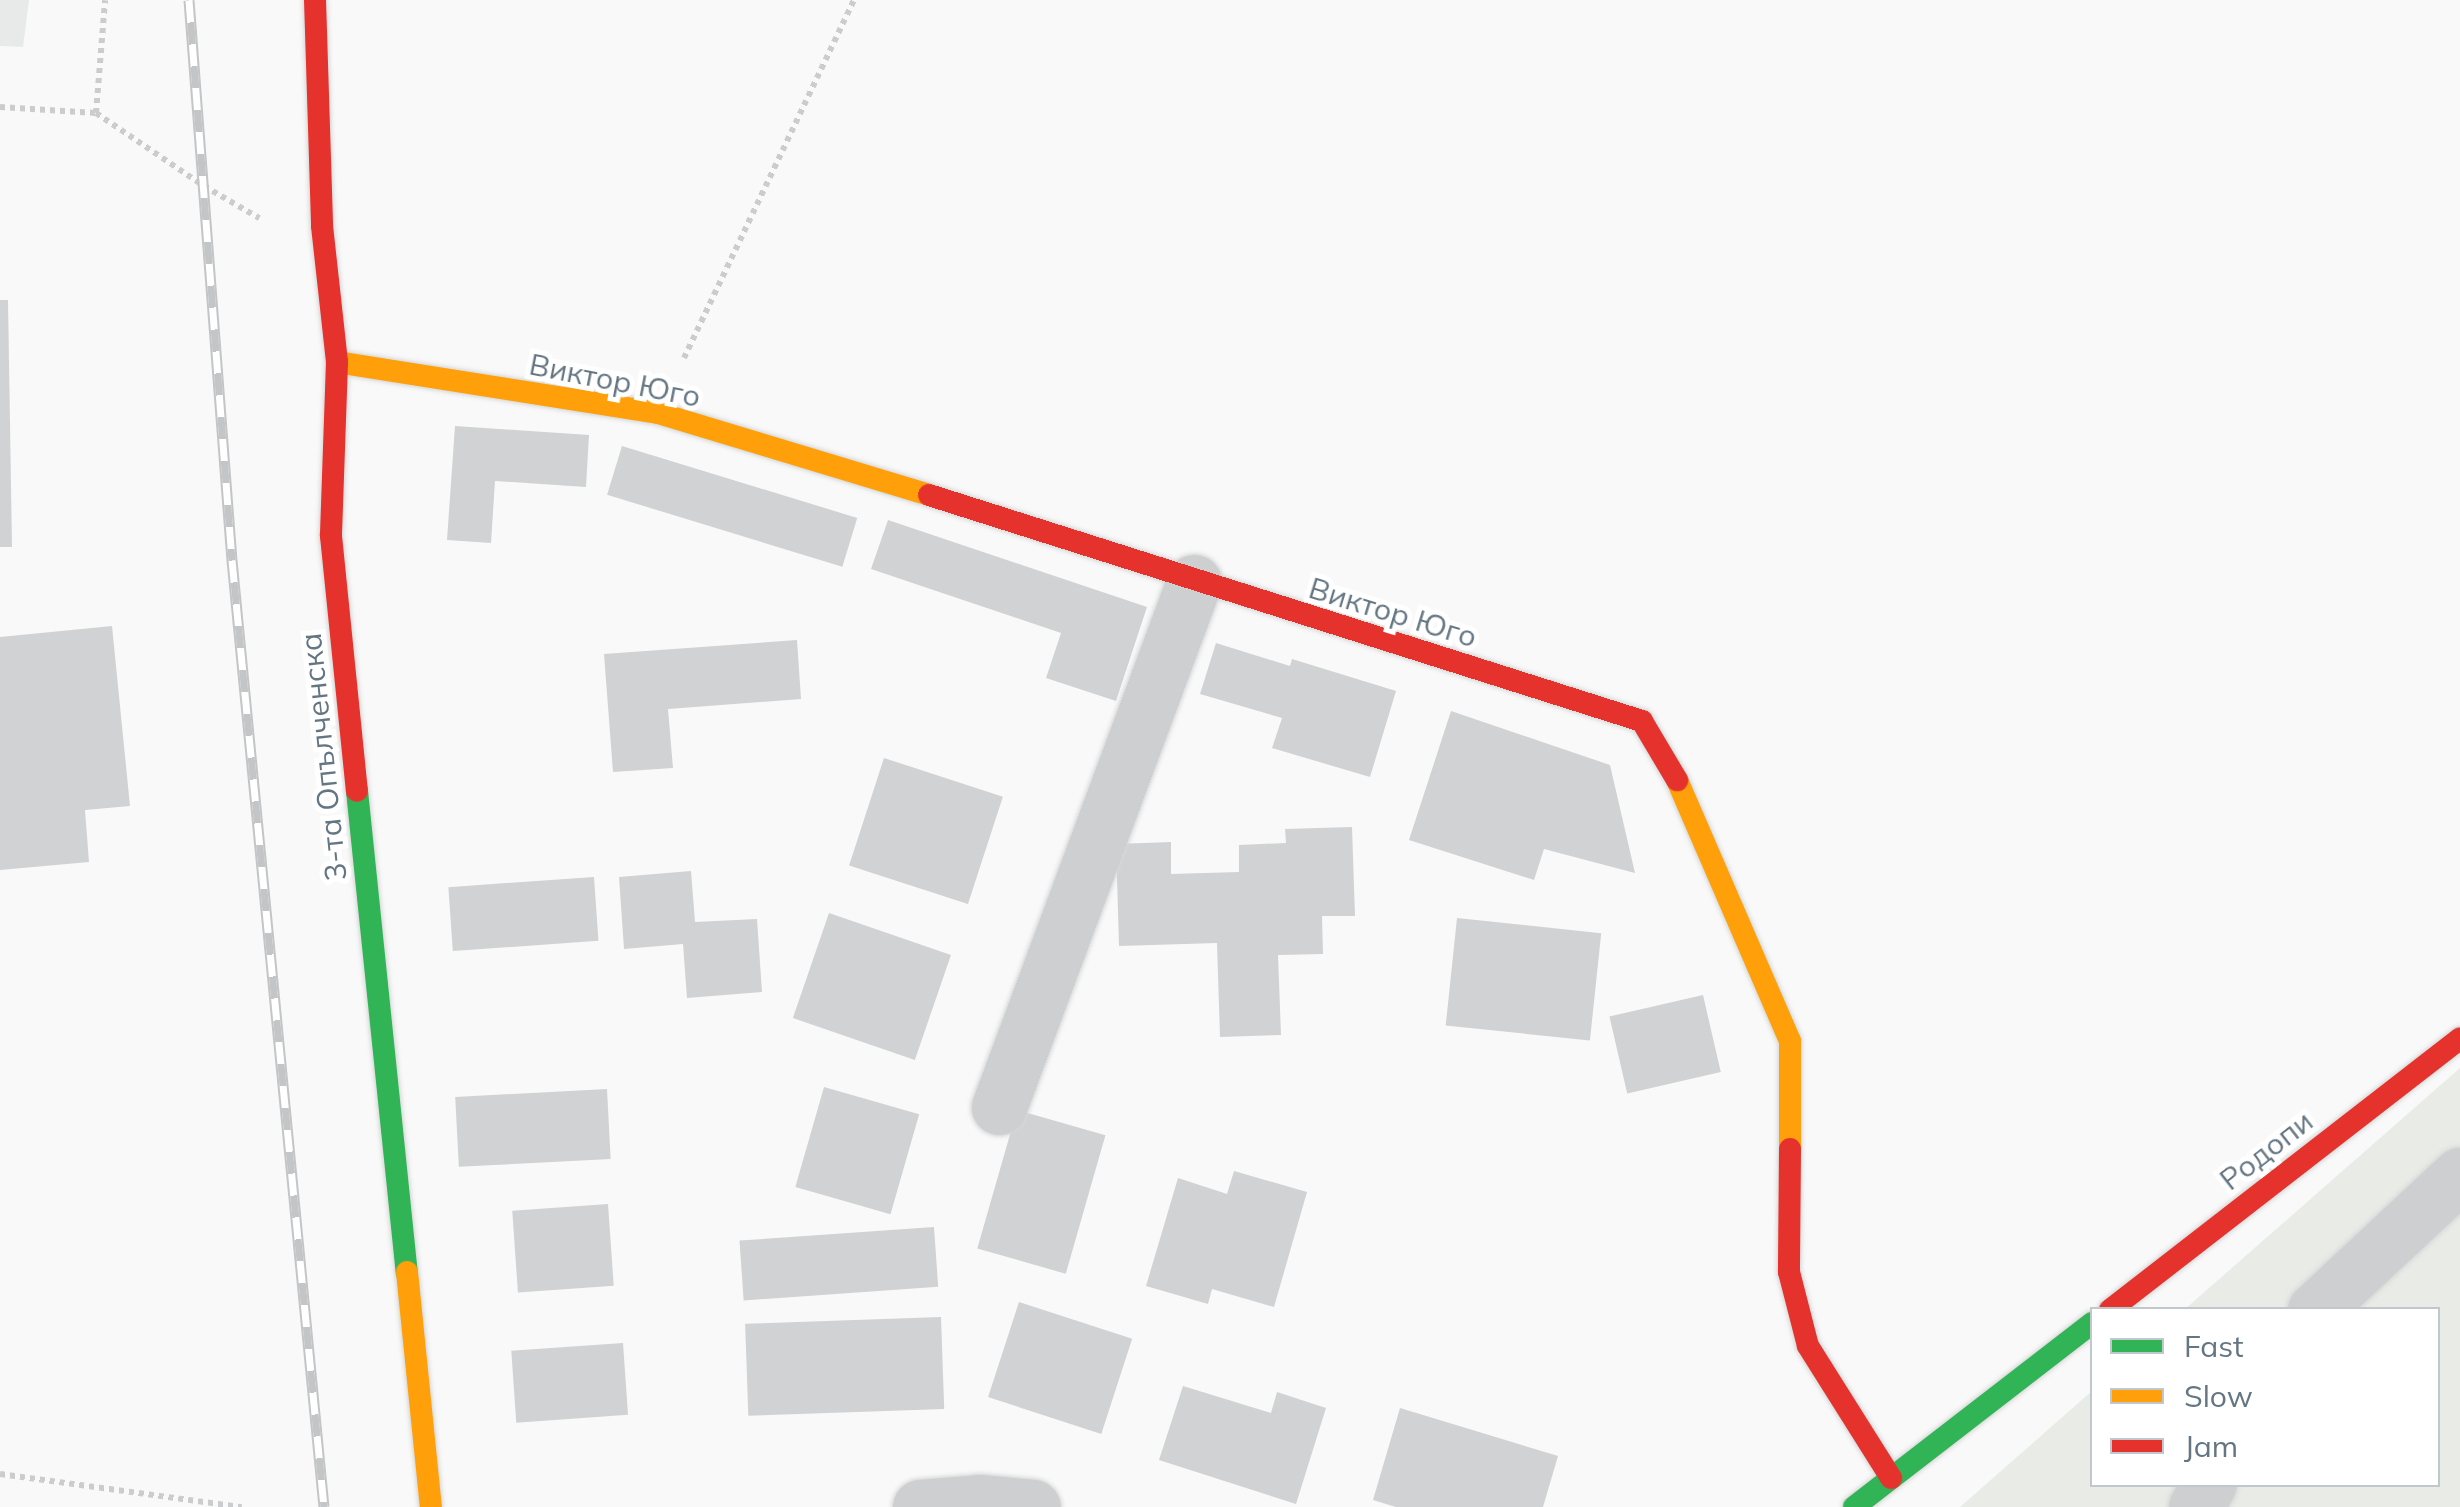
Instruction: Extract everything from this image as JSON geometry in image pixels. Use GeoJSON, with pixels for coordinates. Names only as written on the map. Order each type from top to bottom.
{"type":"FeatureCollection","features":[{"type":"Feature","properties":{"kind":"street","name":"3-та Опълченска"},"geometry":{"type":"LineString","coordinates":[[315,0],[325,256],[337,362],[330,536],[431,1507]]}},
{"type":"Feature","properties":{"kind":"street","name":"Виктор Юго"},"geometry":{"type":"LineString","coordinates":[[337,362],[658,413],[1078,540],[1194,582],[1642,721],[1672,769],[1790,1041],[1788,1272],[1808,1346],[1891,1478]]}},
{"type":"Feature","properties":{"kind":"street"},"geometry":{"type":"LineString","coordinates":[[999,1107],[1194,582]]}},
{"type":"Feature","properties":{"kind":"street","name":"Родопи"},"geometry":{"type":"LineString","coordinates":[[2114,1307],[2460,1039]]}},
{"type":"Feature","properties":{"kind":"street"},"geometry":{"type":"LineString","coordinates":[[2319,1307],[2460,1175]]}},
{"type":"Feature","properties":{"kind":"street"},"geometry":{"type":"LineString","coordinates":[[1854,1507],[2090,1325]]}},
{"type":"Feature","properties":{"kind":"street"},"geometry":{"type":"LineString","coordinates":[[920,1507],[978,1502],[1032,1507]]}},
{"type":"Feature","properties":{"kind":"path"},"geometry":{"type":"LineString","coordinates":[[96,112],[104,0]]}},
{"type":"Feature","properties":{"kind":"path"},"geometry":{"type":"LineString","coordinates":[[658,413],[854,0]]}},
{"type":"Feature","properties":{"kind":"path"},"geometry":{"type":"LineString","coordinates":[[0,107],[96,112],[204,186],[325,256]]}},
{"type":"Feature","properties":{"kind":"path"},"geometry":{"type":"LineString","coordinates":[[0,1474],[242,1507]]}},
{"type":"Feature","properties":{"kind":"shaded area"},"geometry":{"type":"Polygon","coordinates":[[[0,0],[29,0],[23,47],[0,46],[0,0]]]}},
{"type":"Feature","properties":{"kind":"shaded area"},"geometry":{"type":"Polygon","coordinates":[[[2460,1068],[2460,1507],[1960,1507],[2090,1393],[2090,1487],[2440,1487],[2440,1307],[2187,1307],[2460,1068]]]}},
{"type":"Feature","properties":{"kind":"building"},"geometry":{"type":"Polygon","coordinates":[[[0,300],[8,300],[12,547],[0,547],[0,300]]]}},
{"type":"Feature","properties":{"kind":"building"},"geometry":{"type":"Polygon","coordinates":[[[455,426],[589,435],[586,487],[495,481],[491,543],[447,540],[455,426]]]}},
{"type":"Feature","properties":{"kind":"building"},"geometry":{"type":"Polygon","coordinates":[[[622,446],[857,518],[842,567],[607,495],[622,446]]]}},
{"type":"Feature","properties":{"kind":"building"},"geometry":{"type":"Polygon","coordinates":[[[888,520],[1147,607],[1116,701],[1046,678],[1061,633],[871,569],[888,520]]]}},
{"type":"Feature","properties":{"kind":"building"},"geometry":{"type":"Polygon","coordinates":[[[112,626],[130,806],[85,810],[89,862],[0,870],[0,637],[112,626]]]}},
{"type":"Feature","properties":{"kind":"building"},"geometry":{"type":"Polygon","coordinates":[[[797,640],[801,699],[668,709],[673,768],[613,772],[604,654],[797,640]]]}},
{"type":"Feature","properties":{"kind":"building"},"geometry":{"type":"Polygon","coordinates":[[[1216,643],[1290,666],[1292,659],[1396,691],[1370,777],[1272,748],[1282,718],[1200,694],[1216,643]]]}},
{"type":"Feature","properties":{"kind":"building"},"geometry":{"type":"Polygon","coordinates":[[[1451,711],[1610,765],[1635,873],[1544,849],[1534,880],[1409,840],[1451,711]]]}},
{"type":"Feature","properties":{"kind":"building"},"geometry":{"type":"Polygon","coordinates":[[[884,758],[1003,797],[968,904],[849,865],[884,758]]]}},
{"type":"Feature","properties":{"kind":"building"},"geometry":{"type":"Polygon","coordinates":[[[1352,827],[1355,916],[1322,916],[1323,954],[1278,955],[1281,1035],[1220,1037],[1217,943],[1119,946],[1116,844],[1171,842],[1171,874],[1239,872],[1239,845],[1286,843],[1285,829],[1352,827]]]}},
{"type":"Feature","properties":{"kind":"building"},"geometry":{"type":"Polygon","coordinates":[[[691,871],[695,922],[757,919],[762,992],[687,998],[683,944],[624,949],[619,877],[691,871]]]}},
{"type":"Feature","properties":{"kind":"building"},"geometry":{"type":"Polygon","coordinates":[[[594,877],[598,941],[453,951],[448,887],[594,877]]]}},
{"type":"Feature","properties":{"kind":"building"},"geometry":{"type":"Polygon","coordinates":[[[829,913],[951,955],[915,1060],[793,1018],[829,913]]]}},
{"type":"Feature","properties":{"kind":"building"},"geometry":{"type":"Polygon","coordinates":[[[1457,918],[1601,933],[1590,1041],[1446,1025],[1457,918]]]}},
{"type":"Feature","properties":{"kind":"building"},"geometry":{"type":"Polygon","coordinates":[[[1703,995],[1721,1072],[1627,1094],[1609,1017],[1703,995]]]}},
{"type":"Feature","properties":{"kind":"building"},"geometry":{"type":"Polygon","coordinates":[[[824,1087],[919,1114],[890,1214],[795,1187],[824,1087]]]}},
{"type":"Feature","properties":{"kind":"building"},"geometry":{"type":"Polygon","coordinates":[[[607,1089],[611,1159],[459,1167],[455,1097],[607,1089]]]}},
{"type":"Feature","properties":{"kind":"building"},"geometry":{"type":"Polygon","coordinates":[[[1017,1110],[1105,1135],[1066,1274],[977,1248],[1017,1110]]]}},
{"type":"Feature","properties":{"kind":"building"},"geometry":{"type":"Polygon","coordinates":[[[1234,1171],[1307,1192],[1274,1307],[1212,1289],[1208,1304],[1146,1286],[1178,1178],[1227,1194],[1234,1171]]]}},
{"type":"Feature","properties":{"kind":"building"},"geometry":{"type":"Polygon","coordinates":[[[608,1204],[614,1286],[518,1292],[512,1211],[608,1204]]]}},
{"type":"Feature","properties":{"kind":"building"},"geometry":{"type":"Polygon","coordinates":[[[934,1227],[938,1287],[744,1300],[739,1241],[934,1227]]]}},
{"type":"Feature","properties":{"kind":"building"},"geometry":{"type":"Polygon","coordinates":[[[1019,1302],[1132,1339],[1101,1434],[988,1397],[1019,1302]]]}},
{"type":"Feature","properties":{"kind":"building"},"geometry":{"type":"Polygon","coordinates":[[[941,1317],[944,1409],[748,1416],[745,1324],[941,1317]]]}},
{"type":"Feature","properties":{"kind":"building"},"geometry":{"type":"Polygon","coordinates":[[[623,1343],[628,1415],[516,1423],[511,1351],[623,1343]]]}},
{"type":"Feature","properties":{"kind":"building"},"geometry":{"type":"Polygon","coordinates":[[[1183,1386],[1271,1413],[1277,1392],[1326,1408],[1296,1504],[1159,1460],[1183,1386]]]}},
{"type":"Feature","properties":{"kind":"building"},"geometry":{"type":"Polygon","coordinates":[[[1400,1408],[1558,1456],[1543,1507],[1396,1507],[1373,1500],[1400,1408]]]}},
{"type":"Feature","properties":{"kind":"railway"},"geometry":{"type":"LineString","coordinates":[[189,0],[232,560],[324,1507]]}},
{"type":"Feature","properties":{"kind":"traffic: fast"},"geometry":{"type":"LineString","coordinates":[[357,791],[407,1272]]}},
{"type":"Feature","properties":{"kind":"traffic: fast"},"geometry":{"type":"LineString","coordinates":[[1854,1507],[2090,1325]]}},
{"type":"Feature","properties":{"kind":"traffic: slow"},"geometry":{"type":"LineString","coordinates":[[337,362],[658,413],[929,495]]}},
{"type":"Feature","properties":{"kind":"traffic: slow"},"geometry":{"type":"LineString","coordinates":[[1677,780],[1790,1041],[1790,1149]]}},
{"type":"Feature","properties":{"kind":"traffic: slow"},"geometry":{"type":"LineString","coordinates":[[407,1272],[431,1507]]}},
{"type":"Feature","properties":{"kind":"traffic: jam"},"geometry":{"type":"LineString","coordinates":[[315,0],[322,226],[337,362],[331,536],[357,791]]}},
{"type":"Feature","properties":{"kind":"traffic: jam"},"geometry":{"type":"LineString","coordinates":[[929,495],[1642,721],[1677,780]]}},
{"type":"Feature","properties":{"kind":"traffic: jam"},"geometry":{"type":"LineString","coordinates":[[2114,1307],[2460,1039]]}},
{"type":"Feature","properties":{"kind":"traffic: jam"},"geometry":{"type":"LineString","coordinates":[[1790,1149],[1789,1272],[1808,1346],[1891,1478]]}}]}
